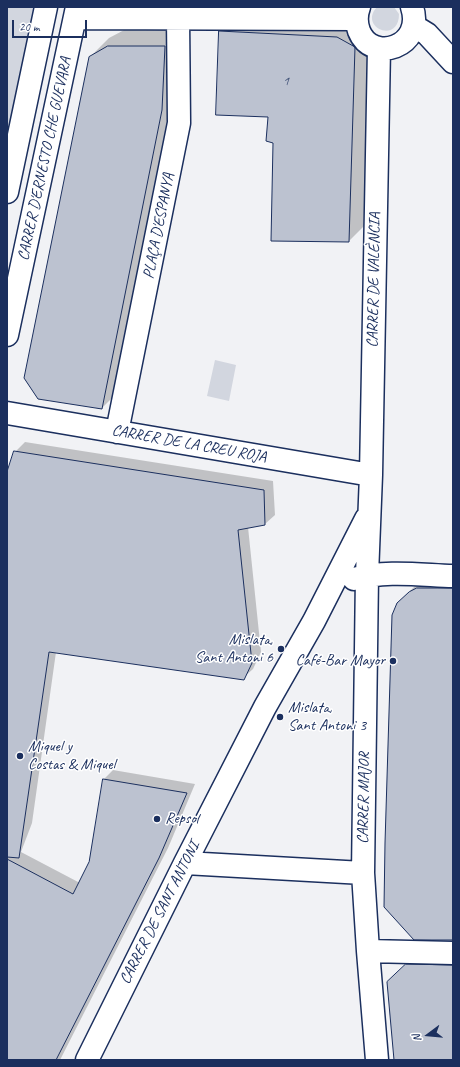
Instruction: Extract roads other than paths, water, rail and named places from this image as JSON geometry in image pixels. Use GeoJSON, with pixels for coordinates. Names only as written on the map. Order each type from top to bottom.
{"type":"FeatureCollection","features":[{"type":"Feature","properties":{"kind":"street","name":"CARRER D'ERNESTO CHE GUEVARA"},"geometry":{"type":"LineString","coordinates":[[7,192],[46,7]]}},
{"type":"Feature","properties":{"kind":"street","name":"CARRER D'ERNESTO CHE GUEVARA"},"geometry":{"type":"LineString","coordinates":[[7,335],[76,12]]}},
{"type":"Feature","properties":{"kind":"street"},"geometry":{"type":"LineString","coordinates":[[76,12],[178,17],[358,13],[357,27],[360,34],[368,43],[379,48],[390,48],[401,44],[409,37],[413,17]]}},
{"type":"Feature","properties":{"kind":"street","name":"PLAÇA D'ESPANYA"},"geometry":{"type":"LineString","coordinates":[[117,432],[179,123],[178,17]]}},
{"type":"Feature","properties":{"kind":"street"},"geometry":{"type":"LineString","coordinates":[[413,17],[453,62]]}},
{"type":"Feature","properties":{"kind":"street","name":"CARRER DE VALÈNCIA"},"geometry":{"type":"LineString","coordinates":[[369,512],[371,475],[379,48]]}},
{"type":"Feature","properties":{"kind":"street","name":"CARRER DE LA CREU ROJA"},"geometry":{"type":"LineString","coordinates":[[7,413],[371,475]]}},
{"type":"Feature","properties":{"kind":"street","name":"CARRER MAJOR"},"geometry":{"type":"LineString","coordinates":[[369,512],[363,873],[377,1060]]}},
{"type":"Feature","properties":{"kind":"street","name":"CARRER DE SANT ANTONI"},"geometry":{"type":"LineString","coordinates":[[87,1060],[265,707],[327,597],[369,512]]}},
{"type":"Feature","properties":{"kind":"street"},"geometry":{"type":"LineString","coordinates":[[327,597],[337,585],[367,575],[388,574],[453,576]]}},
{"type":"Feature","properties":{"kind":"street"},"geometry":{"type":"LineString","coordinates":[[185,863],[363,873]]}},
{"type":"Feature","properties":{"kind":"street"},"geometry":{"type":"LineString","coordinates":[[368,951],[453,953]]}},
{"type":"Feature","properties":{"kind":"place","name":"Mislata, Sant Antoni 6"},"geometry":{"type":"Point","coordinates":[281,649]}},
{"type":"Feature","properties":{"kind":"place","name":"Café-Bar Mayor"},"geometry":{"type":"Point","coordinates":[393,661]}},
{"type":"Feature","properties":{"kind":"place","name":"Mislata, Sant Antoni 3"},"geometry":{"type":"Point","coordinates":[280,717]}},
{"type":"Feature","properties":{"kind":"place","name":"Miquel y Costas & Miquel"},"geometry":{"type":"Point","coordinates":[20,756]}},
{"type":"Feature","properties":{"kind":"place","name":"Repsol"},"geometry":{"type":"Point","coordinates":[157,819]}}]}
